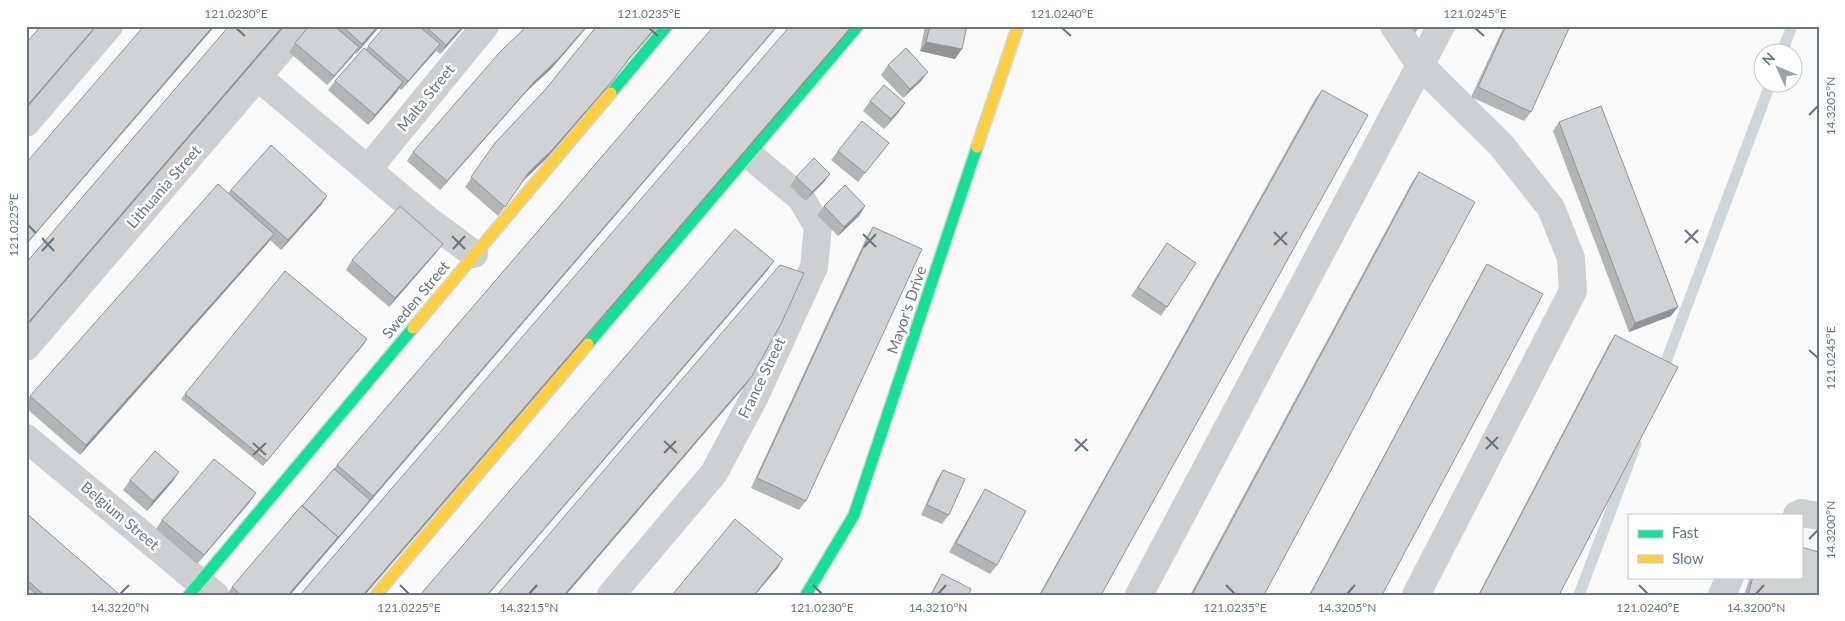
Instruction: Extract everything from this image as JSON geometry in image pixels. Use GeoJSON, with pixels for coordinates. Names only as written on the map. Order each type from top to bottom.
{"type":"FeatureCollection","features":[{"type":"Feature","properties":{"kind":"street"},"geometry":{"type":"LineString","coordinates":[[26,123],[109,26]]}},
{"type":"Feature","properties":{"kind":"street","name":"Lithuania Street"},"geometry":{"type":"LineString","coordinates":[[26,347],[301,26]]}},
{"type":"Feature","properties":{"kind":"street","name":"Malta Street"},"geometry":{"type":"LineString","coordinates":[[368,169],[485,26]]}},
{"type":"Feature","properties":{"kind":"street","name":"Sweden Street"},"geometry":{"type":"LineString","coordinates":[[201,591],[474,254],[667,26]]}},
{"type":"Feature","properties":{"kind":"street"},"geometry":{"type":"LineString","coordinates":[[376,595],[858,26]]}},
{"type":"Feature","properties":{"kind":"street","name":"Mayor's Drive"},"geometry":{"type":"LineString","coordinates":[[806,595],[854,515],[1018,26]]}},
{"type":"Feature","properties":{"kind":"street"},"geometry":{"type":"LineString","coordinates":[[1394,26],[1420,65],[1501,145],[1551,208],[1571,258],[1574,291],[1416,595]]}},
{"type":"Feature","properties":{"kind":"street"},"geometry":{"type":"LineString","coordinates":[[1139,595],[1441,26]]}},
{"type":"Feature","properties":{"kind":"street"},"geometry":{"type":"LineString","coordinates":[[258,77],[424,217],[474,254]]}},
{"type":"Feature","properties":{"kind":"street","name":"France Street"},"geometry":{"type":"LineString","coordinates":[[611,595],[714,472],[755,396],[814,268],[818,227],[801,198],[748,154]]}},
{"type":"Feature","properties":{"kind":"street","name":"Belgium Street"},"geometry":{"type":"LineString","coordinates":[[26,438],[201,591]]}},
{"type":"Feature","properties":{"kind":"street"},"geometry":{"type":"LineString","coordinates":[[1799,514],[1819,516]]}},
{"type":"Feature","properties":{"kind":"street"},"geometry":{"type":"LineString","coordinates":[[1722,595],[1730,578]]}},
{"type":"Feature","properties":{"kind":"building"},"geometry":{"type":"Polygon","coordinates":[[[41,26],[96,26],[26,107],[26,43],[41,26]]]}},
{"type":"Feature","properties":{"kind":"building"},"geometry":{"type":"Polygon","coordinates":[[[144,26],[213,26],[26,244],[26,163],[144,26]]]}},
{"type":"Feature","properties":{"kind":"building"},"geometry":{"type":"Polygon","coordinates":[[[229,26],[283,26],[26,325],[26,263],[229,26]]]}},
{"type":"Feature","properties":{"kind":"building"},"geometry":{"type":"Polygon","coordinates":[[[309,26],[334,26],[359,47],[334,76],[295,43],[309,26]]]}},
{"type":"Feature","properties":{"kind":"building"},"geometry":{"type":"Polygon","coordinates":[[[342,26],[378,26],[362,44],[342,26]]]}},
{"type":"Feature","properties":{"kind":"building"},"geometry":{"type":"Polygon","coordinates":[[[385,26],[419,26],[440,44],[408,81],[368,46],[385,26]]]}},
{"type":"Feature","properties":{"kind":"building"},"geometry":{"type":"Polygon","coordinates":[[[425,26],[463,26],[446,45],[425,26]]]}},
{"type":"Feature","properties":{"kind":"building"},"geometry":{"type":"Polygon","coordinates":[[[527,26],[587,26],[558,59],[534,82],[447,181],[413,152],[500,52],[527,26]]]}},
{"type":"Feature","properties":{"kind":"building"},"geometry":{"type":"Polygon","coordinates":[[[597,26],[657,26],[552,150],[529,172],[505,207],[471,177],[495,143],[544,91],[597,26]]]}},
{"type":"Feature","properties":{"kind":"building"},"geometry":{"type":"Polygon","coordinates":[[[714,26],[777,26],[373,496],[337,465],[714,26]]]}},
{"type":"Feature","properties":{"kind":"building"},"geometry":{"type":"Polygon","coordinates":[[[790,26],[852,26],[363,595],[300,595],[790,26]]]}},
{"type":"Feature","properties":{"kind":"building"},"geometry":{"type":"Polygon","coordinates":[[[930,26],[967,26],[962,49],[926,42],[930,26]]]}},
{"type":"Feature","properties":{"kind":"building"},"geometry":{"type":"Polygon","coordinates":[[[1506,26],[1570,26],[1531,112],[1478,87],[1506,26]]]}},
{"type":"Feature","properties":{"kind":"building"},"geometry":{"type":"Polygon","coordinates":[[[364,48],[403,82],[375,115],[335,81],[364,48]]]}},
{"type":"Feature","properties":{"kind":"building"},"geometry":{"type":"Polygon","coordinates":[[[906,48],[928,72],[910,89],[888,65],[906,48]]]}},
{"type":"Feature","properties":{"kind":"building"},"geometry":{"type":"Polygon","coordinates":[[[884,85],[905,103],[891,119],[870,101],[884,85]]]}},
{"type":"Feature","properties":{"kind":"building"},"geometry":{"type":"Polygon","coordinates":[[[1322,90],[1368,115],[1101,595],[1040,595],[1322,90]]]}},
{"type":"Feature","properties":{"kind":"building"},"geometry":{"type":"Polygon","coordinates":[[[1601,106],[1678,307],[1635,323],[1559,122],[1601,106]]]}},
{"type":"Feature","properties":{"kind":"building"},"geometry":{"type":"Polygon","coordinates":[[[862,121],[889,143],[865,173],[838,151],[862,121]]]}},
{"type":"Feature","properties":{"kind":"building"},"geometry":{"type":"Polygon","coordinates":[[[271,145],[327,196],[288,240],[231,190],[271,145]]]}},
{"type":"Feature","properties":{"kind":"building"},"geometry":{"type":"Polygon","coordinates":[[[814,158],[830,174],[812,192],[796,177],[814,158]]]}},
{"type":"Feature","properties":{"kind":"building"},"geometry":{"type":"Polygon","coordinates":[[[1419,172],[1475,202],[1264,595],[1192,595],[1419,172]]]}},
{"type":"Feature","properties":{"kind":"building"},"geometry":{"type":"Polygon","coordinates":[[[218,184],[274,234],[86,445],[30,396],[218,184]]]}},
{"type":"Feature","properties":{"kind":"building"},"geometry":{"type":"Polygon","coordinates":[[[845,185],[865,206],[844,227],[824,206],[845,185]]]}},
{"type":"Feature","properties":{"kind":"building"},"geometry":{"type":"Polygon","coordinates":[[[400,206],[443,244],[395,298],[352,260],[400,206]]]}},
{"type":"Feature","properties":{"kind":"building"},"geometry":{"type":"Polygon","coordinates":[[[873,227],[922,249],[806,501],[757,478],[873,227]]]}},
{"type":"Feature","properties":{"kind":"building"},"geometry":{"type":"Polygon","coordinates":[[[735,229],[774,261],[487,595],[420,595],[735,229]]]}},
{"type":"Feature","properties":{"kind":"building"},"geometry":{"type":"Polygon","coordinates":[[[1167,243],[1196,263],[1167,307],[1138,287],[1167,243]]]}},
{"type":"Feature","properties":{"kind":"building"},"geometry":{"type":"Polygon","coordinates":[[[1487,264],[1543,294],[1382,595],[1310,595],[1487,264]]]}},
{"type":"Feature","properties":{"kind":"building"},"geometry":{"type":"Polygon","coordinates":[[[780,265],[804,273],[782,322],[752,376],[564,595],[497,595],[780,265]]]}},
{"type":"Feature","properties":{"kind":"building"},"geometry":{"type":"Polygon","coordinates":[[[285,271],[367,339],[267,461],[185,394],[285,271]]]}},
{"type":"Feature","properties":{"kind":"building"},"geometry":{"type":"Polygon","coordinates":[[[1615,335],[1678,367],[1559,595],[1479,595],[1615,335]]]}},
{"type":"Feature","properties":{"kind":"building"},"geometry":{"type":"Polygon","coordinates":[[[155,451],[179,472],[153,501],[130,480],[155,451]]]}},
{"type":"Feature","properties":{"kind":"building"},"geometry":{"type":"Polygon","coordinates":[[[214,459],[256,493],[204,555],[162,520],[214,459]]]}},
{"type":"Feature","properties":{"kind":"building"},"geometry":{"type":"Polygon","coordinates":[[[334,469],[370,500],[335,541],[338,537],[302,506],[334,469]]]}},
{"type":"Feature","properties":{"kind":"building"},"geometry":{"type":"Polygon","coordinates":[[[943,470],[965,479],[949,515],[927,505],[943,470]]]}},
{"type":"Feature","properties":{"kind":"building"},"geometry":{"type":"Polygon","coordinates":[[[985,489],[1026,511],[997,565],[956,543],[985,489]]]}},
{"type":"Feature","properties":{"kind":"building"},"geometry":{"type":"Polygon","coordinates":[[[302,505],[338,537],[288,595],[241,595],[232,587],[302,505]]]}},
{"type":"Feature","properties":{"kind":"building"},"geometry":{"type":"Polygon","coordinates":[[[26,513],[120,595],[44,595],[26,579],[26,513]]]}},
{"type":"Feature","properties":{"kind":"building"},"geometry":{"type":"Polygon","coordinates":[[[735,519],[783,559],[754,595],[672,595],[735,519]]]}},
{"type":"Feature","properties":{"kind":"building"},"geometry":{"type":"Polygon","coordinates":[[[1802,547],[1819,552],[1819,595],[1748,595],[1753,578],[1802,578],[1802,547]]]}},
{"type":"Feature","properties":{"kind":"building"},"geometry":{"type":"Polygon","coordinates":[[[942,574],[971,589],[968,595],[931,595],[942,574]]]}},
{"type":"Feature","properties":{"kind":"building"},"geometry":{"type":"Polygon","coordinates":[[[26,585],[37,595],[26,595],[26,585]]]}},
{"type":"Feature","properties":{"kind":"waterway"},"geometry":{"type":"LineString","coordinates":[[1786,42],[1792,26]]}},
{"type":"Feature","properties":{"kind":"waterway"},"geometry":{"type":"LineString","coordinates":[[1661,375],[1767,92]]}},
{"type":"Feature","properties":{"kind":"waterway"},"geometry":{"type":"LineString","coordinates":[[1579,595],[1636,444]]}},
{"type":"Feature","properties":{"kind":"traffic: fast"},"geometry":{"type":"LineString","coordinates":[[611,93],[667,26]]}},
{"type":"Feature","properties":{"kind":"traffic: fast"},"geometry":{"type":"LineString","coordinates":[[588,344],[858,26]]}},
{"type":"Feature","properties":{"kind":"traffic: fast"},"geometry":{"type":"LineString","coordinates":[[806,595],[854,515],[977,147]]}},
{"type":"Feature","properties":{"kind":"traffic: fast"},"geometry":{"type":"LineString","coordinates":[[189,595],[413,328]]}},
{"type":"Feature","properties":{"kind":"traffic: slow"},"geometry":{"type":"LineString","coordinates":[[977,147],[1018,26]]}},
{"type":"Feature","properties":{"kind":"traffic: slow"},"geometry":{"type":"LineString","coordinates":[[413,328],[611,93]]}},
{"type":"Feature","properties":{"kind":"traffic: slow"},"geometry":{"type":"LineString","coordinates":[[376,595],[588,344]]}}]}
